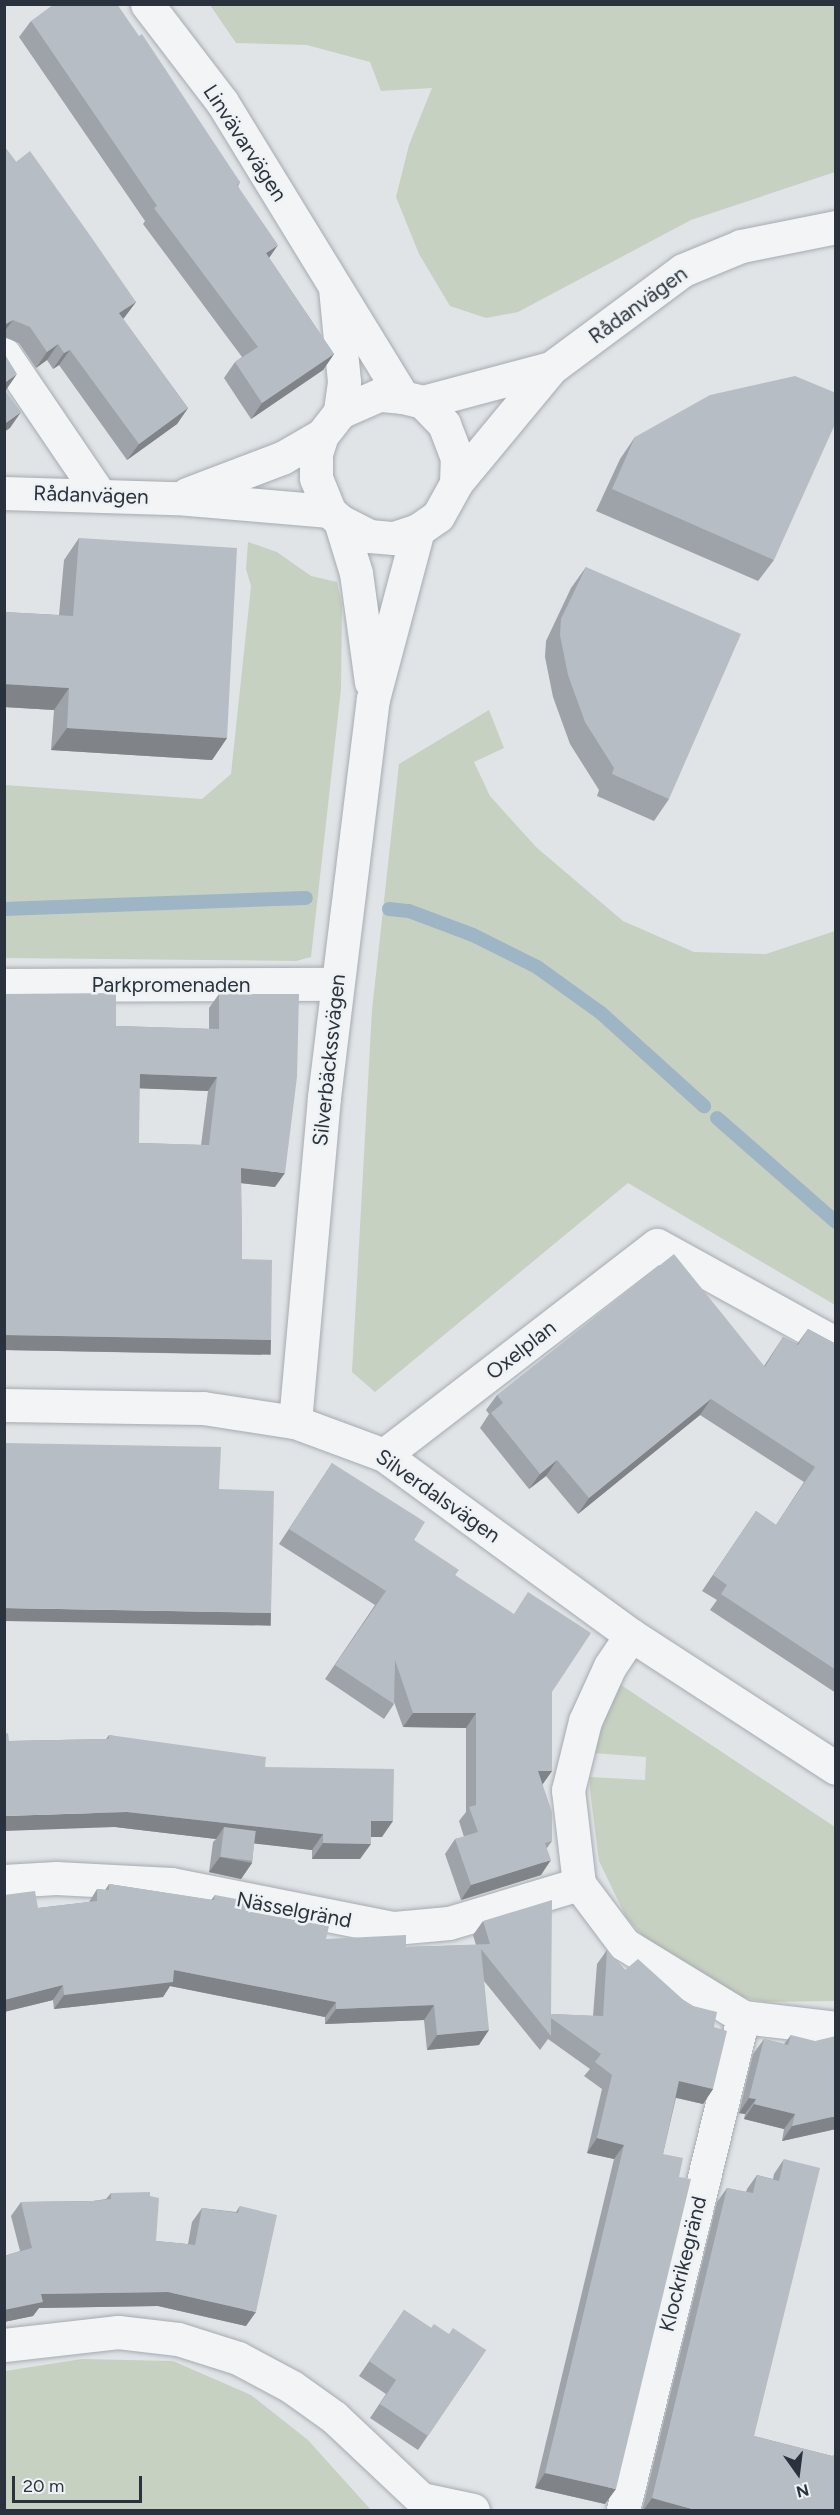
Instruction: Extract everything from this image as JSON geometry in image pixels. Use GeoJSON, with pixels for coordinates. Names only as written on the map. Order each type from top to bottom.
{"type":"FeatureCollection","features":[{"type":"Feature","properties":{"kind":"street","name":"Linvävarvägen"},"geometry":{"type":"LineString","coordinates":[[147,4],[222,102],[335,288],[413,400]]}},
{"type":"Feature","properties":{"kind":"street","name":"Rådanvägen"},"geometry":{"type":"LineString","coordinates":[[4,493],[177,498],[335,516],[369,536],[394,538],[418,530],[438,516],[456,483],[551,368],[682,270],[741,246],[836,227]]}},
{"type":"Feature","properties":{"kind":"street","name":"Linvävarvägen"},"geometry":{"type":"LineString","coordinates":[[332,424],[344,382],[335,288]]}},
{"type":"Feature","properties":{"kind":"street"},"geometry":{"type":"LineString","coordinates":[[4,354],[100,495]]}},
{"type":"Feature","properties":{"kind":"street","name":"Rådanvägen"},"geometry":{"type":"LineString","coordinates":[[177,498],[282,458],[379,396],[413,400],[551,368]]}},
{"type":"Feature","properties":{"kind":"street"},"geometry":{"type":"LineString","coordinates":[[413,400],[447,433],[457,458],[456,483]]}},
{"type":"Feature","properties":{"kind":"street"},"geometry":{"type":"LineString","coordinates":[[332,424],[316,454],[316,478],[335,516]]}},
{"type":"Feature","properties":{"kind":"street","name":"Silverbäckssvägen"},"geometry":{"type":"LineString","coordinates":[[335,516],[356,573],[373,699]]}},
{"type":"Feature","properties":{"kind":"street","name":"Silverbäckssvägen"},"geometry":{"type":"LineString","coordinates":[[296,1422],[337,984],[373,699],[418,530]]}},
{"type":"Feature","properties":{"kind":"street","name":"Parkpromenaden"},"geometry":{"type":"LineString","coordinates":[[4,985],[337,984]]}},
{"type":"Feature","properties":{"kind":"street","name":"Oxelplan"},"geometry":{"type":"LineString","coordinates":[[384,1455],[657,1245],[836,1344]]}},
{"type":"Feature","properties":{"kind":"street","name":"Silverdalsvägen"},"geometry":{"type":"LineString","coordinates":[[4,1405],[203,1408],[296,1422],[384,1455],[631,1635],[832,1758]]}},
{"type":"Feature","properties":{"kind":"street"},"geometry":{"type":"LineString","coordinates":[[631,1635],[610,1666],[585,1721],[568,1790],[579,1884],[624,1944],[743,2018],[836,2028]]}},
{"type":"Feature","properties":{"kind":"street","name":"Nässelgränd"},"geometry":{"type":"LineString","coordinates":[[4,1881],[56,1878],[171,1884],[394,1928],[449,1923],[579,1884]]}},
{"type":"Feature","properties":{"kind":"street","name":"Klockrikegränd"},"geometry":{"type":"LineString","coordinates":[[623,2511],[743,2018]]}},
{"type":"Feature","properties":{"kind":"street"},"geometry":{"type":"LineString","coordinates":[[4,2345],[118,2332],[178,2339],[238,2358],[292,2387],[334,2417],[421,2499],[473,2511]]}},
{"type":"Feature","properties":{"kind":"green space"},"geometry":{"type":"Polygon","coordinates":[[[210,5],[835,5],[835,172],[691,220],[518,312],[486,318],[450,306],[419,254],[396,197],[409,145],[432,88],[381,91],[370,62],[307,45],[236,43],[210,5]]]}},
{"type":"Feature","properties":{"kind":"green space"},"geometry":{"type":"Polygon","coordinates":[[[248,542],[277,552],[311,576],[337,582],[342,605],[341,689],[311,957],[296,961],[5,958],[5,785],[202,799],[231,774],[251,586],[246,569],[248,542]]]}},
{"type":"Feature","properties":{"kind":"green space"},"geometry":{"type":"Polygon","coordinates":[[[489,710],[504,748],[474,762],[490,796],[536,847],[623,921],[694,952],[766,954],[835,931],[835,1305],[628,1183],[375,1392],[352,1372],[372,1010],[399,764],[489,710]]]}},
{"type":"Feature","properties":{"kind":"green space"},"geometry":{"type":"Polygon","coordinates":[[[618,1683],[835,1827],[835,2001],[765,2002],[729,1995],[648,1942],[626,1917],[599,1861],[590,1790],[590,1777],[645,1780],[646,1757],[593,1753],[618,1683]]]}},
{"type":"Feature","properties":{"kind":"green space"},"geometry":{"type":"Polygon","coordinates":[[[82,2359],[173,2361],[251,2395],[308,2440],[371,2510],[5,2510],[5,2371],[82,2359]]]}},
{"type":"Feature","properties":{"kind":"building"},"geometry":{"type":"Polygon","coordinates":[[[54,4],[117,4],[139,36],[142,34],[240,182],[237,185],[278,245],[266,253],[334,354],[262,403],[235,362],[258,347],[154,208],[157,206],[31,21],[54,4]]]}},
{"type":"Feature","properties":{"kind":"building"},"geometry":{"type":"Polygon","coordinates":[[[4,146],[16,162],[30,151],[89,234],[136,302],[119,313],[188,408],[139,444],[70,350],[64,353],[58,344],[47,352],[30,327],[13,320],[4,325],[4,146]]]}},
{"type":"Feature","properties":{"kind":"building"},"geometry":{"type":"Polygon","coordinates":[[[4,353],[17,374],[4,383],[4,353]]]}},
{"type":"Feature","properties":{"kind":"building"},"geometry":{"type":"Polygon","coordinates":[[[795,376],[836,393],[836,422],[774,560],[612,489],[635,437],[710,395],[795,376]]]}},
{"type":"Feature","properties":{"kind":"building"},"geometry":{"type":"Polygon","coordinates":[[[4,389],[21,412],[4,424],[4,389]]]}},
{"type":"Feature","properties":{"kind":"building"},"geometry":{"type":"Polygon","coordinates":[[[79,538],[237,548],[227,738],[67,728],[69,688],[4,684],[4,612],[73,616],[79,538]]]}},
{"type":"Feature","properties":{"kind":"building"},"geometry":{"type":"Polygon","coordinates":[[[586,567],[741,634],[669,799],[612,774],[614,768],[585,722],[568,675],[560,635],[561,619],[586,567]]]}},
{"type":"Feature","properties":{"kind":"building"},"geometry":{"type":"Polygon","coordinates":[[[116,993],[116,1026],[219,1029],[219,994],[299,994],[297,1077],[285,1173],[241,1168],[242,1259],[272,1260],[271,1340],[4,1335],[4,994],[116,993]],[[140,1074],[139,1143],[209,1145],[217,1077],[140,1074]]]}},
{"type":"Feature","properties":{"kind":"building"},"geometry":{"type":"Polygon","coordinates":[[[674,1254],[765,1367],[783,1337],[798,1345],[808,1329],[836,1344],[836,1670],[721,1594],[727,1585],[713,1575],[756,1511],[776,1525],[815,1467],[711,1399],[589,1498],[557,1460],[540,1474],[491,1413],[503,1403],[497,1395],[674,1254]]]}},
{"type":"Feature","properties":{"kind":"building"},"geometry":{"type":"Polygon","coordinates":[[[4,1443],[221,1447],[219,1489],[274,1491],[271,1613],[4,1608],[4,1443]]]}},
{"type":"Feature","properties":{"kind":"building"},"geometry":{"type":"Polygon","coordinates":[[[332,1463],[425,1522],[414,1540],[459,1570],[455,1575],[514,1614],[528,1592],[591,1633],[552,1692],[552,1771],[538,1771],[552,1812],[552,1841],[545,1843],[551,1860],[471,1885],[455,1839],[478,1832],[469,1807],[476,1805],[476,1713],[413,1713],[395,1660],[394,1704],[335,1665],[386,1591],[289,1529],[332,1463]]]}},
{"type":"Feature","properties":{"kind":"building"},"geometry":{"type":"Polygon","coordinates":[[[8,1733],[9,1741],[109,1739],[109,1735],[266,1757],[265,1767],[394,1769],[393,1821],[371,1821],[371,1844],[323,1843],[323,1834],[127,1812],[4,1816],[4,1734],[8,1733]]]}},
{"type":"Feature","properties":{"kind":"building"},"geometry":{"type":"Polygon","coordinates":[[[224,1827],[256,1831],[252,1861],[220,1857],[224,1827]]]}},
{"type":"Feature","properties":{"kind":"building"},"geometry":{"type":"Polygon","coordinates":[[[109,1884],[214,1900],[215,1895],[247,1901],[246,1911],[329,1926],[326,1939],[406,1935],[406,1947],[490,1944],[483,1921],[552,1900],[551,2014],[603,2016],[607,1950],[625,1970],[638,1959],[689,2005],[717,2012],[714,2027],[727,2031],[713,2089],[679,2081],[663,2154],[683,2158],[679,2177],[691,2179],[616,2489],[545,2473],[624,2145],[597,2138],[612,2075],[595,2062],[601,2054],[551,2018],[551,2036],[481,1949],[489,2030],[437,2035],[434,2005],[336,2009],[336,2002],[174,1970],[173,1982],[64,1995],[63,1985],[4,2000],[4,1895],[35,1891],[38,1908],[97,1901],[97,1889],[109,1890],[109,1884]]]}},
{"type":"Feature","properties":{"kind":"building"},"geometry":{"type":"Polygon","coordinates":[[[791,2035],[815,2041],[836,2036],[836,2116],[792,2126],[795,2114],[754,2104],[756,2099],[749,2098],[764,2039],[788,2045],[791,2035]]]}},
{"type":"Feature","properties":{"kind":"building"},"geometry":{"type":"Polygon","coordinates":[[[784,2159],[820,2168],[754,2436],[832,2456],[836,2453],[836,2511],[699,2511],[652,2498],[727,2188],[753,2193],[757,2175],[779,2181],[784,2159]]]}},
{"type":"Feature","properties":{"kind":"building"},"geometry":{"type":"Polygon","coordinates":[[[150,2192],[150,2196],[159,2198],[156,2241],[195,2245],[202,2208],[238,2213],[240,2206],[277,2215],[256,2312],[168,2292],[41,2294],[43,2302],[4,2310],[4,2256],[32,2248],[21,2202],[93,2201],[111,2199],[111,2193],[150,2192]]]}},
{"type":"Feature","properties":{"kind":"building"},"geometry":{"type":"Polygon","coordinates":[[[404,2310],[431,2328],[434,2324],[449,2334],[453,2328],[486,2350],[428,2436],[380,2404],[396,2380],[369,2361],[404,2310]]]}},
{"type":"Feature","properties":{"kind":"waterway"},"geometry":{"type":"LineString","coordinates":[[4,909],[306,898]]}},
{"type":"Feature","properties":{"kind":"waterway"},"geometry":{"type":"LineString","coordinates":[[389,909],[409,911],[473,935],[537,967],[601,1013],[704,1106]]}},
{"type":"Feature","properties":{"kind":"waterway"},"geometry":{"type":"LineString","coordinates":[[717,1118],[836,1222]]}}]}
